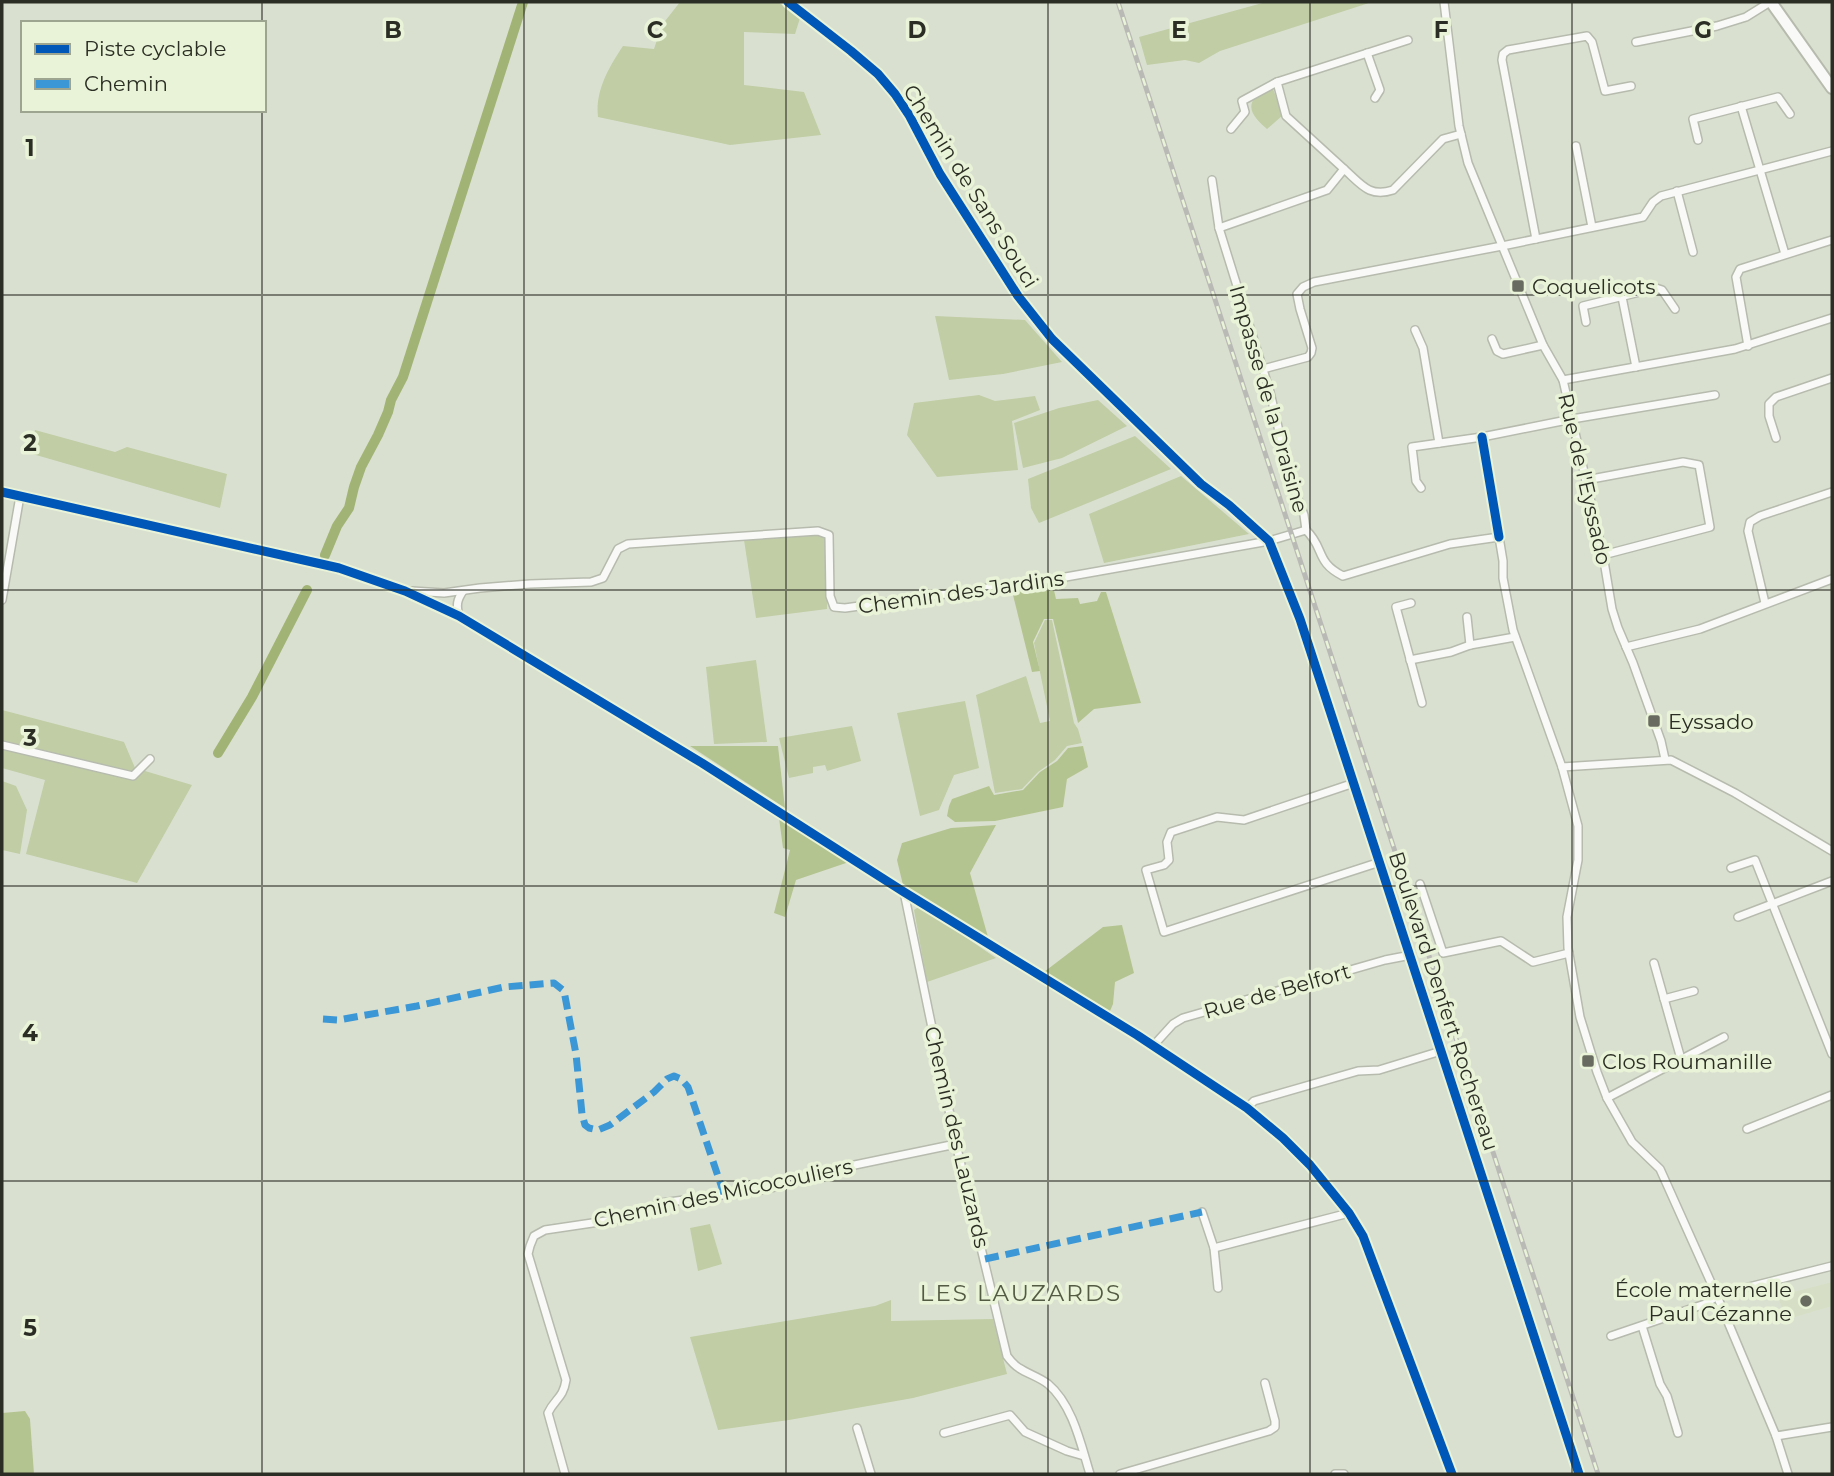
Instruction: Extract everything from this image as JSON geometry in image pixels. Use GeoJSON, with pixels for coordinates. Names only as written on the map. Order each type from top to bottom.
{"type":"FeatureCollection","features":[{"type":"Feature","properties":{"kind":"main road"},"geometry":{"type":"LineString","coordinates":[[1771,2],[1832,88]]}},
{"type":"Feature","properties":{"kind":"street","name":"Chemin de Sans Souci"},"geometry":{"type":"LineString","coordinates":[[788,2],[878,74],[895,94],[940,174],[1017,296],[1052,338],[1201,484],[1269,541]]}},
{"type":"Feature","properties":{"kind":"street","name":"Rue de l'Eyssado"},"geometry":{"type":"LineString","coordinates":[[1444,2],[1461,134],[1468,163],[1543,345],[1563,380],[1603,555],[1612,609],[1661,741],[1665,759]]}},
{"type":"Feature","properties":{"kind":"street"},"geometry":{"type":"LineString","coordinates":[[1636,42],[1717,26],[1746,17],[1771,2]]}},
{"type":"Feature","properties":{"kind":"street"},"geometry":{"type":"LineString","coordinates":[[1536,239],[1503,54],[1508,50],[1587,36],[1592,43],[1605,91],[1631,86]]}},
{"type":"Feature","properties":{"kind":"street"},"geometry":{"type":"LineString","coordinates":[[1231,129],[1245,112],[1242,100],[1277,82],[1408,40]]}},
{"type":"Feature","properties":{"kind":"street"},"geometry":{"type":"LineString","coordinates":[[1367,53],[1380,90],[1375,98]]}},
{"type":"Feature","properties":{"kind":"street"},"geometry":{"type":"LineString","coordinates":[[1277,82],[1286,116],[1371,192],[1393,190],[1443,139],[1461,134]]}},
{"type":"Feature","properties":{"kind":"street"},"geometry":{"type":"LineString","coordinates":[[1698,140],[1693,119],[1778,97],[1790,114]]}},
{"type":"Feature","properties":{"kind":"street"},"geometry":{"type":"LineString","coordinates":[[1741,106],[1785,254]]}},
{"type":"Feature","properties":{"kind":"street"},"geometry":{"type":"LineString","coordinates":[[1576,146],[1592,227]]}},
{"type":"Feature","properties":{"kind":"street"},"geometry":{"type":"LineString","coordinates":[[1263,369],[1308,357],[1311,352],[1297,294],[1303,287],[1314,282],[1502,247],[1643,217],[1653,202],[1661,196],[1832,151]]}},
{"type":"Feature","properties":{"kind":"street"},"geometry":{"type":"LineString","coordinates":[[1219,228],[1327,190],[1344,169]]}},
{"type":"Feature","properties":{"kind":"street","name":"Impasse de la Draisine"},"geometry":{"type":"LineString","coordinates":[[1212,180],[1219,228],[1270,392],[1289,475],[1304,515],[1306,530],[1314,537],[1329,569],[1343,576],[1450,544],[1499,537]]}},
{"type":"Feature","properties":{"kind":"street"},"geometry":{"type":"LineString","coordinates":[[1677,191],[1693,252]]}},
{"type":"Feature","properties":{"kind":"street"},"geometry":{"type":"LineString","coordinates":[[1748,346],[1736,277],[1740,269],[1832,240]]}},
{"type":"Feature","properties":{"kind":"street"},"geometry":{"type":"LineString","coordinates":[[1587,322],[1583,306],[1656,288],[1662,290],[1675,309]]}},
{"type":"Feature","properties":{"kind":"street"},"geometry":{"type":"LineString","coordinates":[[1622,297],[1636,367]]}},
{"type":"Feature","properties":{"kind":"street"},"geometry":{"type":"LineString","coordinates":[[1563,380],[1748,346],[1832,318]]}},
{"type":"Feature","properties":{"kind":"street"},"geometry":{"type":"LineString","coordinates":[[1415,330],[1423,348],[1439,443]]}},
{"type":"Feature","properties":{"kind":"street"},"geometry":{"type":"LineString","coordinates":[[1492,339],[1497,351],[1503,354],[1543,345]]}},
{"type":"Feature","properties":{"kind":"street"},"geometry":{"type":"LineString","coordinates":[[1776,438],[1769,416],[1769,404],[1776,397],[1832,379]]}},
{"type":"Feature","properties":{"kind":"street"},"geometry":{"type":"LineString","coordinates":[[1421,488],[1416,481],[1412,447],[1715,395]]}},
{"type":"Feature","properties":{"kind":"street"},"geometry":{"type":"LineString","coordinates":[[1482,437],[1503,561],[1503,578],[1516,637],[1562,767],[1578,826],[1578,860],[1567,917],[1569,953],[1580,1017],[1606,1098],[1632,1142],[1660,1169],[1776,1436],[1787,1474]]}},
{"type":"Feature","properties":{"kind":"street"},"geometry":{"type":"LineString","coordinates":[[1586,480],[1683,462],[1699,465],[1710,527],[1603,555]]}},
{"type":"Feature","properties":{"kind":"street"},"geometry":{"type":"LineString","coordinates":[[2,492],[339,568],[405,591],[459,616],[702,763],[1153,1046],[1247,1108],[1310,1164],[1349,1213],[1363,1236],[1452,1474]]}},
{"type":"Feature","properties":{"kind":"street"},"geometry":{"type":"LineString","coordinates":[[1765,603],[1748,531],[1751,522],[1760,516],[1832,492]]}},
{"type":"Feature","properties":{"kind":"street"},"geometry":{"type":"LineString","coordinates":[[2,600],[20,496]]}},
{"type":"Feature","properties":{"kind":"street"},"geometry":{"type":"LineString","coordinates":[[1269,541],[1306,530]]}},
{"type":"Feature","properties":{"kind":"street","name":"Chemin des Jardins"},"geometry":{"type":"LineString","coordinates":[[405,591],[444,593],[480,588],[599,581],[618,549],[628,544],[818,531],[829,535],[830,540],[832,604],[834,607],[845,608],[1060,578],[1269,541]]}},
{"type":"Feature","properties":{"kind":"street","name":"Boulevard Denfert Rochereau"},"geometry":{"type":"LineString","coordinates":[[1269,541],[1296,606],[1580,1474]]}},
{"type":"Feature","properties":{"kind":"street"},"geometry":{"type":"LineString","coordinates":[[1626,647],[1699,629],[1832,579]]}},
{"type":"Feature","properties":{"kind":"street"},"geometry":{"type":"LineString","coordinates":[[459,616],[456,607],[463,591]]}},
{"type":"Feature","properties":{"kind":"street"},"geometry":{"type":"LineString","coordinates":[[1411,603],[1396,607],[1422,704]]}},
{"type":"Feature","properties":{"kind":"street"},"geometry":{"type":"LineString","coordinates":[[1467,617],[1470,645]]}},
{"type":"Feature","properties":{"kind":"street"},"geometry":{"type":"LineString","coordinates":[[1410,660],[1516,637]]}},
{"type":"Feature","properties":{"kind":"street"},"geometry":{"type":"LineString","coordinates":[[2,745],[133,776],[150,759]]}},
{"type":"Feature","properties":{"kind":"street"},"geometry":{"type":"LineString","coordinates":[[1562,767],[1665,759],[1682,764],[1832,851]]}},
{"type":"Feature","properties":{"kind":"street"},"geometry":{"type":"LineString","coordinates":[[1354,783],[1244,820],[1217,817],[1171,832],[1167,842],[1169,860],[1164,865],[1146,870],[1164,932],[1380,862]]}},
{"type":"Feature","properties":{"kind":"street"},"geometry":{"type":"LineString","coordinates":[[1731,868],[1755,860],[1832,1054]]}},
{"type":"Feature","properties":{"kind":"street"},"geometry":{"type":"LineString","coordinates":[[1738,918],[1832,881]]}},
{"type":"Feature","properties":{"kind":"street"},"geometry":{"type":"LineString","coordinates":[[1420,884],[1443,953],[1501,941],[1533,962],[1569,953]]}},
{"type":"Feature","properties":{"kind":"street","name":"Chemin des Lauzards"},"geometry":{"type":"LineString","coordinates":[[904,892],[956,1144],[1007,1356],[1017,1367],[1050,1386],[1072,1419],[1090,1474]]}},
{"type":"Feature","properties":{"kind":"street","name":"Rue de Belfort"},"geometry":{"type":"LineString","coordinates":[[1153,1046],[1173,1024],[1183,1018],[1385,960],[1411,955]]}},
{"type":"Feature","properties":{"kind":"street"},"geometry":{"type":"LineString","coordinates":[[1654,963],[1681,1059]]}},
{"type":"Feature","properties":{"kind":"street"},"geometry":{"type":"LineString","coordinates":[[1664,999],[1694,991]]}},
{"type":"Feature","properties":{"kind":"street"},"geometry":{"type":"LineString","coordinates":[[1606,1098],[1724,1037]]}},
{"type":"Feature","properties":{"kind":"street"},"geometry":{"type":"LineString","coordinates":[[1247,1108],[1254,1101],[1332,1078],[1358,1071],[1379,1070],[1441,1051]]}},
{"type":"Feature","properties":{"kind":"street"},"geometry":{"type":"LineString","coordinates":[[1746,1129],[1832,1095]]}},
{"type":"Feature","properties":{"kind":"street","name":"Chemin des Micocouliers"},"geometry":{"type":"LineString","coordinates":[[565,1474],[548,1413],[564,1392],[566,1380],[528,1254],[534,1236],[560,1227],[626,1218],[661,1203],[761,1190],[788,1184],[816,1173],[956,1144]]}},
{"type":"Feature","properties":{"kind":"street"},"geometry":{"type":"LineString","coordinates":[[1202,1212],[1214,1248],[1218,1288]]}},
{"type":"Feature","properties":{"kind":"street"},"geometry":{"type":"LineString","coordinates":[[1214,1248],[1349,1213]]}},
{"type":"Feature","properties":{"kind":"street"},"geometry":{"type":"LineString","coordinates":[[1611,1336],[1704,1304],[1717,1296],[1832,1266]]}},
{"type":"Feature","properties":{"kind":"street"},"geometry":{"type":"LineString","coordinates":[[1642,1325],[1678,1433]]}},
{"type":"Feature","properties":{"kind":"street"},"geometry":{"type":"LineString","coordinates":[[1120,1474],[1269,1431],[1275,1427],[1275,1421],[1265,1383]]}},
{"type":"Feature","properties":{"kind":"street"},"geometry":{"type":"LineString","coordinates":[[944,1433],[1010,1415],[1026,1432],[1084,1456]]}},
{"type":"Feature","properties":{"kind":"street"},"geometry":{"type":"LineString","coordinates":[[1776,1436],[1832,1427]]}},
{"type":"Feature","properties":{"kind":"street"},"geometry":{"type":"LineString","coordinates":[[857,1428],[871,1474]]}},
{"type":"Feature","properties":{"kind":"street"},"geometry":{"type":"LineString","coordinates":[[1335,1474],[1343,1474]]}},
{"type":"Feature","properties":{"kind":"shaded area"},"geometry":{"type":"Polygon","coordinates":[[[680,2],[778,2],[800,18],[795,34],[744,32],[744,85],[804,92],[821,135],[730,145],[598,117],[601,89],[623,46],[654,49],[662,25],[680,2]]]}},
{"type":"Feature","properties":{"kind":"shaded area"},"geometry":{"type":"Polygon","coordinates":[[[1266,2],[1372,2],[1220,51],[1199,63],[1185,60],[1147,65],[1139,37],[1266,2]]]}},
{"type":"Feature","properties":{"kind":"shaded area"},"geometry":{"type":"Polygon","coordinates":[[[1273,89],[1283,115],[1267,129],[1253,114],[1251,105],[1258,95],[1273,89]]]}},
{"type":"Feature","properties":{"kind":"shaded area"},"geometry":{"type":"Polygon","coordinates":[[[935,316],[1025,320],[1062,362],[1003,374],[949,380],[935,316]]]}},
{"type":"Feature","properties":{"kind":"shaded area"},"geometry":{"type":"Polygon","coordinates":[[[979,395],[995,401],[1035,396],[1040,410],[1012,421],[1018,470],[937,477],[907,435],[914,403],[979,395]]]}},
{"type":"Feature","properties":{"kind":"shaded area"},"geometry":{"type":"Polygon","coordinates":[[[1098,400],[1127,426],[1062,458],[1023,468],[1014,423],[1059,408],[1098,400]]]}},
{"type":"Feature","properties":{"kind":"shaded area"},"geometry":{"type":"Polygon","coordinates":[[[35,430],[115,452],[127,447],[227,474],[220,508],[29,453],[35,430]]]}},
{"type":"Feature","properties":{"kind":"shaded area"},"geometry":{"type":"Polygon","coordinates":[[[1135,436],[1171,469],[1039,523],[1031,508],[1028,479],[1135,436]]]}},
{"type":"Feature","properties":{"kind":"shaded area"},"geometry":{"type":"Polygon","coordinates":[[[1181,476],[1249,534],[1104,563],[1089,514],[1181,476]]]}},
{"type":"Feature","properties":{"kind":"shaded area"},"geometry":{"type":"Polygon","coordinates":[[[820,535],[828,542],[827,609],[756,618],[744,540],[820,535]]]}},
{"type":"Feature","properties":{"kind":"shaded area"},"geometry":{"type":"Polygon","coordinates":[[[1045,620],[1052,620],[1074,723],[1082,743],[1067,746],[1022,789],[995,793],[976,695],[1026,676],[1040,723],[1050,721],[1034,643],[1045,620]]]}},
{"type":"Feature","properties":{"kind":"shaded area"},"geometry":{"type":"Polygon","coordinates":[[[756,660],[767,742],[714,744],[706,667],[756,660]]]}},
{"type":"Feature","properties":{"kind":"shaded area"},"geometry":{"type":"Polygon","coordinates":[[[965,701],[979,768],[954,775],[939,810],[920,816],[897,713],[965,701]]]}},
{"type":"Feature","properties":{"kind":"shaded area"},"geometry":{"type":"Polygon","coordinates":[[[2,710],[124,742],[135,768],[192,785],[137,883],[26,854],[45,780],[2,768],[2,710]]]}},
{"type":"Feature","properties":{"kind":"shaded area"},"geometry":{"type":"Polygon","coordinates":[[[852,726],[861,761],[827,771],[825,765],[813,767],[813,773],[789,778],[779,738],[852,726]]]}},
{"type":"Feature","properties":{"kind":"shaded area"},"geometry":{"type":"Polygon","coordinates":[[[2,781],[16,786],[27,810],[20,854],[2,850],[2,781]]]}},
{"type":"Feature","properties":{"kind":"shaded area"},"geometry":{"type":"Polygon","coordinates":[[[920,906],[996,958],[927,982],[914,910],[920,906]]]}},
{"type":"Feature","properties":{"kind":"shaded area"},"geometry":{"type":"Polygon","coordinates":[[[710,1224],[722,1264],[698,1271],[690,1228],[710,1224]]]}},
{"type":"Feature","properties":{"kind":"shaded area","name":"École maternelle Paul Cézanne"},"geometry":{"type":"Polygon","coordinates":[[[1832,1282],[1832,1306],[1791,1318],[1785,1317],[1778,1296],[1832,1282]]]}},
{"type":"Feature","properties":{"kind":"shaded area"},"geometry":{"type":"Polygon","coordinates":[[[891,1300],[891,1321],[993,1319],[1007,1374],[913,1398],[718,1430],[690,1337],[875,1306],[891,1300]]]}},
{"type":"Feature","properties":{"kind":"green space"},"geometry":{"type":"Polygon","coordinates":[[[1052,582],[1056,599],[1078,598],[1080,604],[1097,601],[1101,592],[1106,592],[1141,703],[1094,709],[1078,723],[1053,619],[1044,619],[1033,642],[1040,671],[1032,672],[1012,591],[1052,582]]]}},
{"type":"Feature","properties":{"kind":"green space"},"geometry":{"type":"Polygon","coordinates":[[[690,746],[778,746],[785,808],[690,746]]]}},
{"type":"Feature","properties":{"kind":"green space"},"geometry":{"type":"Polygon","coordinates":[[[1083,746],[1088,767],[1067,779],[1063,807],[995,821],[955,822],[947,816],[952,799],[989,786],[994,795],[1023,790],[1068,748],[1083,746]]]}},
{"type":"Feature","properties":{"kind":"green space"},"geometry":{"type":"Polygon","coordinates":[[[779,818],[849,862],[796,880],[785,917],[774,913],[790,850],[783,848],[779,818]]]}},
{"type":"Feature","properties":{"kind":"green space"},"geometry":{"type":"Polygon","coordinates":[[[996,825],[970,873],[988,937],[903,885],[897,860],[902,843],[951,828],[996,825]]]}},
{"type":"Feature","properties":{"kind":"green space"},"geometry":{"type":"Polygon","coordinates":[[[1122,925],[1134,973],[1115,982],[1110,1011],[1044,972],[1103,927],[1122,925]]]}},
{"type":"Feature","properties":{"kind":"green space"},"geometry":{"type":"Polygon","coordinates":[[[25,1411],[30,1419],[34,1474],[2,1474],[2,1413],[25,1411]]]}},
{"type":"Feature","properties":{"kind":"waterway"},"geometry":{"type":"LineString","coordinates":[[325,555],[337,526],[349,508],[361,467],[403,377],[523,2]]}},
{"type":"Feature","properties":{"kind":"waterway"},"geometry":{"type":"LineString","coordinates":[[218,753],[252,697],[307,590]]}},
{"type":"Feature","properties":{"kind":"railway"},"geometry":{"type":"LineString","coordinates":[[1118,2],[1598,1474]]}},
{"type":"Feature","properties":{"kind":"marked path"},"geometry":{"type":"LineString","coordinates":[[323,1019],[338,1020],[504,987],[554,983],[564,991],[576,1054],[585,1125],[598,1130],[610,1125],[667,1079],[674,1076],[681,1079],[688,1087],[724,1194]]}},
{"type":"Feature","properties":{"kind":"marked path"},"geometry":{"type":"LineString","coordinates":[[985,1259],[1202,1212]]}},
{"type":"Feature","properties":{"kind":"cycle path"},"geometry":{"type":"LineString","coordinates":[[788,2],[878,74],[895,94],[940,174],[1018,296],[1052,339],[1201,484],[1269,541],[1300,619],[1579,1474]]}},
{"type":"Feature","properties":{"kind":"cycle path"},"geometry":{"type":"LineString","coordinates":[[1482,437],[1499,537]]}},
{"type":"Feature","properties":{"kind":"cycle path"},"geometry":{"type":"LineString","coordinates":[[2,492],[339,568],[405,591],[459,616],[702,763],[904,892],[1137,1035],[1247,1108],[1310,1165],[1349,1213],[1363,1236],[1452,1474]]}},
{"type":"Feature","properties":{"kind":"place","name":"Coquelicots"},"geometry":{"type":"Point","coordinates":[1518,286]}},
{"type":"Feature","properties":{"kind":"place","name":"Eyssado"},"geometry":{"type":"Point","coordinates":[1654,721]}},
{"type":"Feature","properties":{"kind":"place","name":"Clos Roumanille"},"geometry":{"type":"Point","coordinates":[1588,1061]}},
{"type":"Feature","properties":{"kind":"place","name":"École maternelle Paul Cézanne"},"geometry":{"type":"Point","coordinates":[1806,1301]}},
{"type":"Feature","properties":{"kind":"district","name":"LES LAUZARDS"},"geometry":{"type":"Point","coordinates":[1021,1293]}}]}
